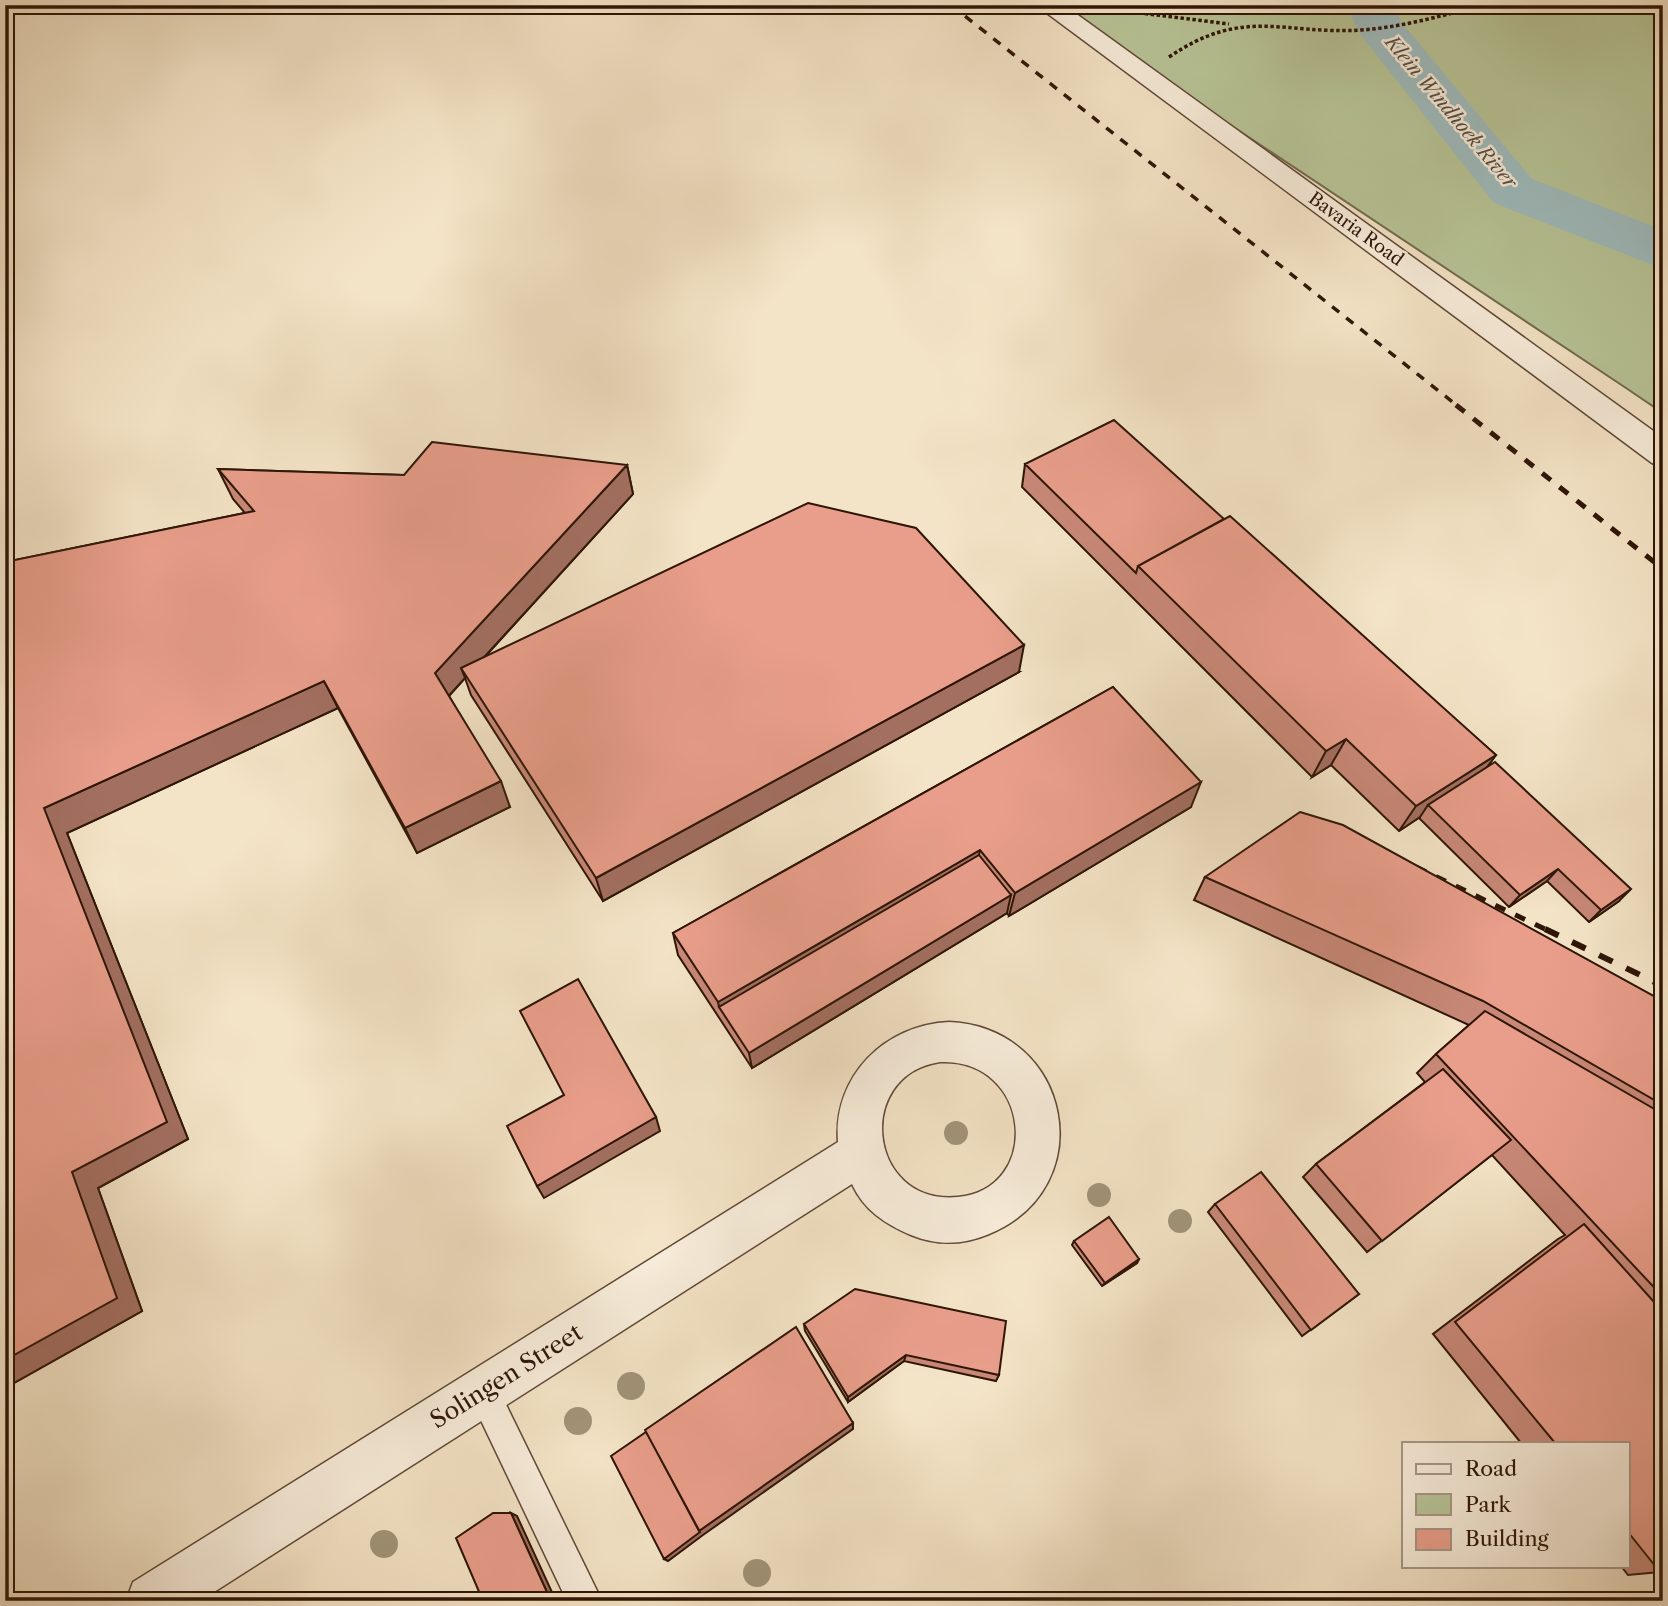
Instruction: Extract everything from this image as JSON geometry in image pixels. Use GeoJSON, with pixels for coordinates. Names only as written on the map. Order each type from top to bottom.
{"type":"FeatureCollection","features":[{"type":"Feature","properties":{"kind":"street","name":"Bavaria Road"},"geometry":{"type":"LineString","coordinates":[[1048,5],[1663,455]]}},
{"type":"Feature","properties":{"kind":"street"},"geometry":{"type":"LineString","coordinates":[[958,1043],[986,1051],[1011,1068],[1029,1091],[1040,1119],[1040,1147],[1031,1176],[1012,1198],[986,1214],[956,1220],[925,1216],[897,1201],[875,1180],[861,1153],[858,1123],[864,1096],[879,1071],[902,1054],[929,1044],[958,1043]]}},
{"type":"Feature","properties":{"kind":"street","name":"Solingen Street"},"geometry":{"type":"LineString","coordinates":[[152,1601],[861,1153]]}},
{"type":"Feature","properties":{"kind":"lane"},"geometry":{"type":"LineString","coordinates":[[483,1391],[585,1601]]}},
{"type":"Feature","properties":{"kind":"path"},"geometry":{"type":"LineString","coordinates":[[1104,9],[1238,25],[1363,30],[1435,18],[1484,5]]}},
{"type":"Feature","properties":{"kind":"path"},"geometry":{"type":"LineString","coordinates":[[1153,81],[1165,61],[1189,41],[1217,29],[1238,25]]}},
{"type":"Feature","properties":{"kind":"green space"},"geometry":{"type":"Polygon","coordinates":[[[1050,5],[1663,5],[1663,413],[1626,388],[1050,5]]]}},
{"type":"Feature","properties":{"kind":"building"},"geometry":{"type":"Polygon","coordinates":[[[1114,420],[1224,519],[1138,566],[1136,573],[1025,464],[1114,420]]]}},
{"type":"Feature","properties":{"kind":"building"},"geometry":{"type":"Polygon","coordinates":[[[432,442],[627,465],[435,673],[501,781],[405,828],[324,681],[44,808],[167,1122],[72,1172],[117,1298],[5,1360],[5,562],[254,511],[218,469],[404,475],[432,442]]]}},
{"type":"Feature","properties":{"kind":"building"},"geometry":{"type":"Polygon","coordinates":[[[808,503],[916,528],[1024,645],[596,878],[461,668],[808,503]]]}},
{"type":"Feature","properties":{"kind":"building"},"geometry":{"type":"Polygon","coordinates":[[[1230,516],[1496,755],[1416,806],[1346,739],[1326,751],[1138,566],[1230,516]]]}},
{"type":"Feature","properties":{"kind":"building"},"geometry":{"type":"Polygon","coordinates":[[[1113,687],[1201,782],[1015,893],[980,850],[718,1002],[673,933],[1113,687]]]}},
{"type":"Feature","properties":{"kind":"building"},"geometry":{"type":"Polygon","coordinates":[[[1495,762],[1631,889],[1601,910],[1558,869],[1520,895],[1428,805],[1495,762]]]}},
{"type":"Feature","properties":{"kind":"building"},"geometry":{"type":"Polygon","coordinates":[[[1300,812],[1343,825],[1663,1001],[1663,1105],[1483,1001],[1205,877],[1300,812]]]}},
{"type":"Feature","properties":{"kind":"building"},"geometry":{"type":"Polygon","coordinates":[[[979,855],[1011,895],[749,1053],[719,1007],[979,855]]]}},
{"type":"Feature","properties":{"kind":"building"},"geometry":{"type":"Polygon","coordinates":[[[578,979],[656,1117],[537,1186],[507,1126],[564,1095],[520,1011],[578,979]]]}},
{"type":"Feature","properties":{"kind":"building"},"geometry":{"type":"Polygon","coordinates":[[[1485,1011],[1663,1114],[1663,1297],[1436,1054],[1485,1011]]]}},
{"type":"Feature","properties":{"kind":"building"},"geometry":{"type":"Polygon","coordinates":[[[1443,1069],[1511,1140],[1382,1241],[1316,1164],[1443,1069]]]}},
{"type":"Feature","properties":{"kind":"building"},"geometry":{"type":"Polygon","coordinates":[[[1261,1172],[1359,1294],[1311,1330],[1215,1204],[1261,1172]]]}},
{"type":"Feature","properties":{"kind":"building"},"geometry":{"type":"Polygon","coordinates":[[[1109,1217],[1139,1259],[1105,1283],[1074,1241],[1109,1217]]]}},
{"type":"Feature","properties":{"kind":"building"},"geometry":{"type":"Polygon","coordinates":[[[1584,1224],[1663,1312],[1663,1569],[1660,1572],[1630,1534],[1630,1442],[1554,1442],[1455,1322],[1584,1224]]]}},
{"type":"Feature","properties":{"kind":"building"},"geometry":{"type":"Polygon","coordinates":[[[855,1289],[1006,1321],[999,1375],[906,1355],[848,1397],[804,1324],[855,1289]]]}},
{"type":"Feature","properties":{"kind":"building"},"geometry":{"type":"Polygon","coordinates":[[[796,1327],[853,1423],[699,1531],[645,1430],[796,1327]]]}},
{"type":"Feature","properties":{"kind":"building"},"geometry":{"type":"Polygon","coordinates":[[[646,1432],[700,1532],[664,1559],[611,1456],[646,1432]]]}},
{"type":"Feature","properties":{"kind":"building"},"geometry":{"type":"Polygon","coordinates":[[[493,1513],[511,1513],[551,1601],[483,1601],[456,1538],[493,1513]]]}},
{"type":"Feature","properties":{"kind":"building"},"geometry":{"type":"Polygon","coordinates":[[[1088,1593],[1092,1601],[1079,1601],[1088,1593]]]}},
{"type":"Feature","properties":{"kind":"waterway","name":"Klein Windhoek River"},"geometry":{"type":"LineString","coordinates":[[1370,5],[1379,27],[1513,191],[1663,251]]}},
{"type":"Feature","properties":{"kind":"railway"},"geometry":{"type":"LineString","coordinates":[[951,5],[1459,407]]}},
{"type":"Feature","properties":{"kind":"railway"},"geometry":{"type":"LineString","coordinates":[[1456,405],[1663,569]]}},
{"type":"Feature","properties":{"kind":"railway"},"geometry":{"type":"LineString","coordinates":[[1416,867],[1549,931]]}},
{"type":"Feature","properties":{"kind":"railway"},"geometry":{"type":"LineString","coordinates":[[1545,929],[1663,986]]}}]}
